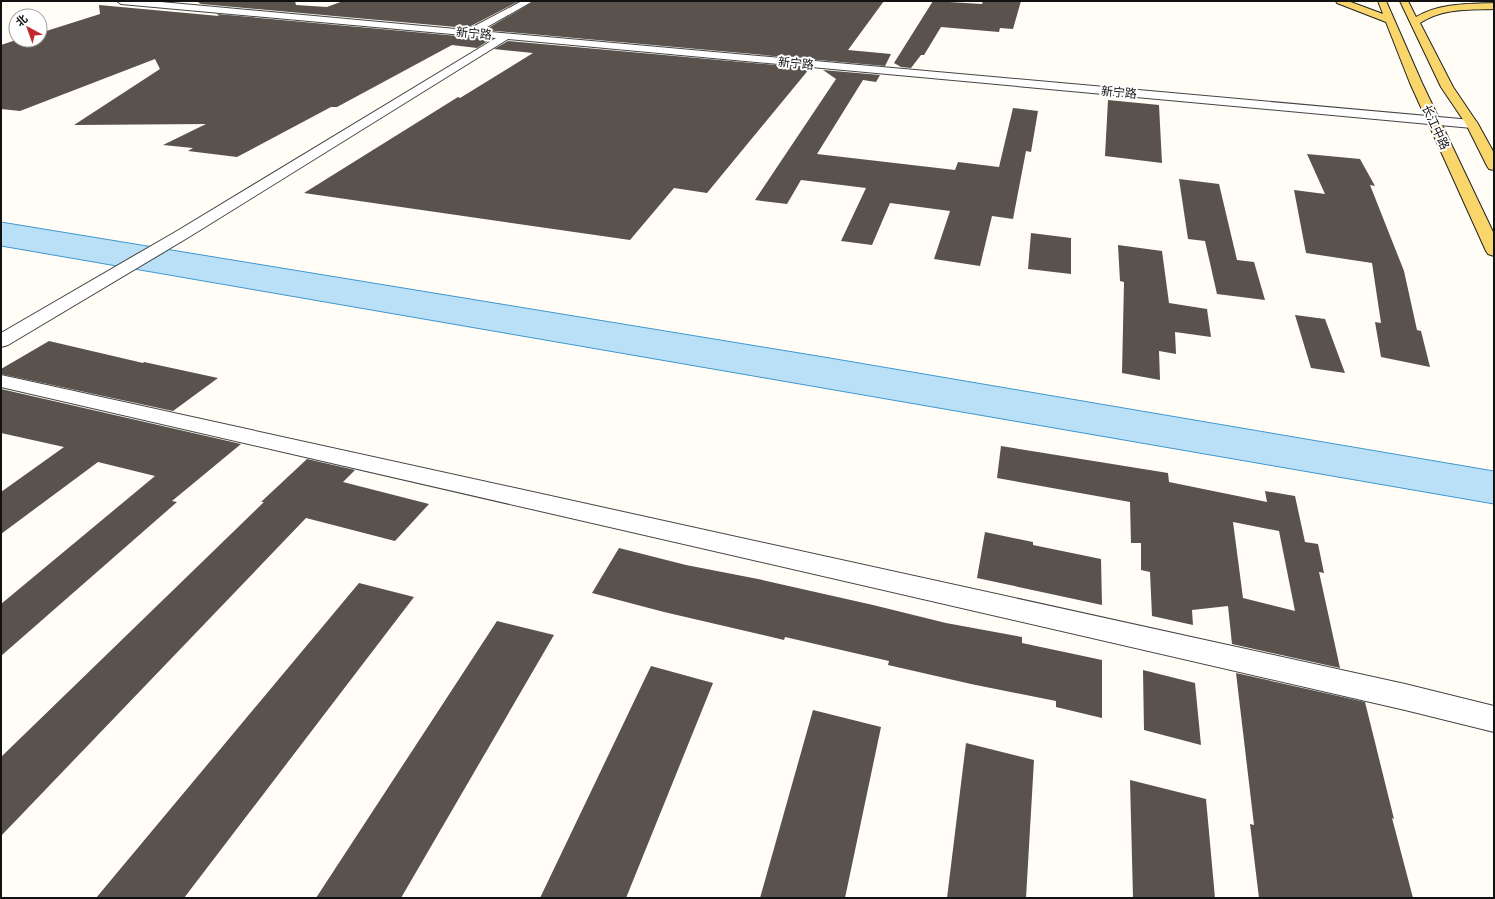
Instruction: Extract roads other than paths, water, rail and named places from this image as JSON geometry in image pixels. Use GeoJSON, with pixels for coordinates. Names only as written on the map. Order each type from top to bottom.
{"type":"FeatureCollection","features":[{"type":"Feature","properties":{"kind":"main road"},"geometry":{"type":"LineString","coordinates":[[1340,1],[1390,20]]}},
{"type":"Feature","properties":{"kind":"main road","name":"长江中路"},"geometry":{"type":"LineString","coordinates":[[1382,1],[1434,121],[1490,233],[1494,251]]}},
{"type":"Feature","properties":{"kind":"main road","name":"长江中路"},"geometry":{"type":"LineString","coordinates":[[1404,1],[1447,87],[1472,124],[1494,166]]}},
{"type":"Feature","properties":{"kind":"main road"},"geometry":{"type":"LineString","coordinates":[[1452,1],[1494,5]]}},
{"type":"Feature","properties":{"kind":"main road"},"geometry":{"type":"LineString","coordinates":[[1414,22],[1429,13],[1450,8],[1494,5]]}},
{"type":"Feature","properties":{"kind":"street","name":"新宁路"},"geometry":{"type":"LineString","coordinates":[[121,1],[1472,124]]}},
{"type":"Feature","properties":{"kind":"street"},"geometry":{"type":"LineString","coordinates":[[468,33],[529,1]]}},
{"type":"Feature","properties":{"kind":"street"},"geometry":{"type":"LineString","coordinates":[[1,341],[183,234],[506,36]]}},
{"type":"Feature","properties":{"kind":"street"},"geometry":{"type":"LineString","coordinates":[[1,382],[1405,697],[1494,719]]}},
{"type":"Feature","properties":{"kind":"water"},"geometry":{"type":"Polygon","coordinates":[[[1,222],[830,358],[1494,471],[1494,504],[1,246],[1,222]]]}}]}
